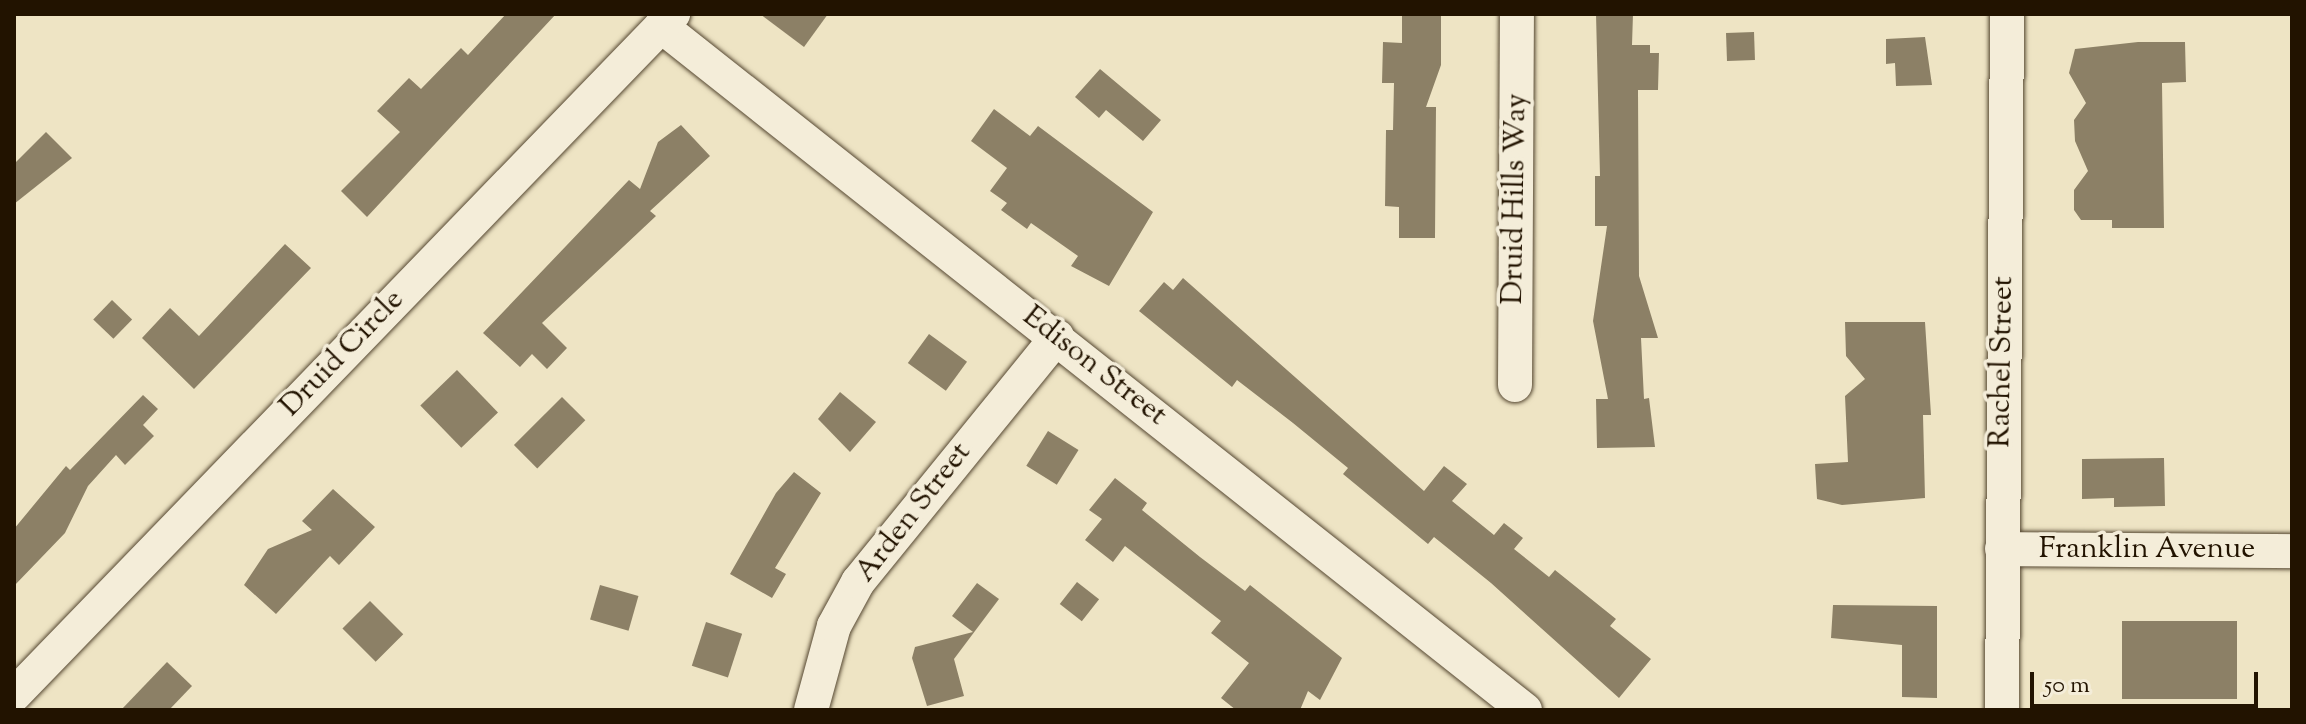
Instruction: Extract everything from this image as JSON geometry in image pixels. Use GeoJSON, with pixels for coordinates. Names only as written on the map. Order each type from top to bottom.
{"type":"FeatureCollection","features":[{"type":"Feature","properties":{"kind":"street","name":"Druid Hills Way"},"geometry":{"type":"LineString","coordinates":[[1515,385],[1517,14]]}},
{"type":"Feature","properties":{"kind":"street","name":"Rachel Street"},"geometry":{"type":"LineString","coordinates":[[2002,710],[2007,14]]}},
{"type":"Feature","properties":{"kind":"street","name":"Edison Street"},"geometry":{"type":"LineString","coordinates":[[667,20],[1057,337],[1525,710]]}},
{"type":"Feature","properties":{"kind":"street","name":"Druid Circle"},"geometry":{"type":"LineString","coordinates":[[14,695],[667,20]]}},
{"type":"Feature","properties":{"kind":"street","name":"Arden Street"},"geometry":{"type":"LineString","coordinates":[[811,710],[834,626],[858,582],[1057,337]]}},
{"type":"Feature","properties":{"kind":"street","name":"Franklin Avenue"},"geometry":{"type":"LineString","coordinates":[[2002,549],[2292,551]]}},
{"type":"Feature","properties":{"kind":"building"},"geometry":{"type":"Polygon","coordinates":[[[506,14],[556,14],[367,217],[341,191],[400,132],[377,111],[409,78],[421,89],[461,48],[468,55],[506,14]]]}},
{"type":"Feature","properties":{"kind":"building"},"geometry":{"type":"Polygon","coordinates":[[[760,14],[828,14],[804,47],[760,14]]]}},
{"type":"Feature","properties":{"kind":"building"},"geometry":{"type":"Polygon","coordinates":[[[1402,14],[1441,14],[1441,65],[1426,107],[1436,107],[1435,238],[1399,238],[1399,207],[1385,206],[1386,130],[1393,130],[1394,83],[1382,83],[1383,42],[1402,43],[1402,14]]]}},
{"type":"Feature","properties":{"kind":"building"},"geometry":{"type":"Polygon","coordinates":[[[1596,14],[1633,14],[1632,45],[1650,45],[1650,53],[1659,53],[1658,90],[1638,90],[1639,276],[1658,338],[1641,338],[1644,399],[1649,398],[1655,447],[1597,448],[1596,399],[1608,399],[1593,321],[1607,226],[1595,226],[1595,176],[1600,176],[1596,14]]]}},
{"type":"Feature","properties":{"kind":"building"},"geometry":{"type":"Polygon","coordinates":[[[1754,32],[1755,60],[1727,61],[1726,33],[1754,32]]]}},
{"type":"Feature","properties":{"kind":"building"},"geometry":{"type":"Polygon","coordinates":[[[1925,37],[1932,85],[1896,86],[1895,63],[1886,64],[1886,39],[1925,37]]]}},
{"type":"Feature","properties":{"kind":"building"},"geometry":{"type":"Polygon","coordinates":[[[2138,42],[2185,42],[2186,82],[2162,83],[2164,228],[2112,228],[2112,220],[2081,220],[2074,210],[2074,190],[2088,171],[2075,141],[2074,120],[2086,103],[2069,73],[2075,49],[2138,42]]]}},
{"type":"Feature","properties":{"kind":"building"},"geometry":{"type":"Polygon","coordinates":[[[1100,69],[1161,120],[1143,141],[1106,110],[1099,118],[1075,97],[1100,69]]]}},
{"type":"Feature","properties":{"kind":"building"},"geometry":{"type":"Polygon","coordinates":[[[994,109],[1030,136],[1038,126],[1153,212],[1109,286],[1071,266],[1078,256],[1031,223],[1027,229],[1001,210],[1007,203],[990,191],[1007,168],[971,141],[994,109]]]}},
{"type":"Feature","properties":{"kind":"building"},"geometry":{"type":"Polygon","coordinates":[[[681,125],[710,156],[650,211],[656,216],[542,323],[567,348],[547,369],[532,354],[520,367],[483,333],[629,180],[640,189],[658,142],[681,125]]]}},
{"type":"Feature","properties":{"kind":"building"},"geometry":{"type":"Polygon","coordinates":[[[46,132],[72,158],[14,204],[14,164],[46,132]]]}},
{"type":"Feature","properties":{"kind":"building"},"geometry":{"type":"Polygon","coordinates":[[[285,244],[311,268],[194,389],[142,338],[170,308],[199,336],[285,244]]]}},
{"type":"Feature","properties":{"kind":"building"},"geometry":{"type":"Polygon","coordinates":[[[1183,278],[1424,491],[1444,466],[1467,484],[1452,501],[1494,535],[1504,523],[1523,538],[1514,549],[1549,577],[1555,570],[1616,619],[1610,626],[1651,659],[1619,698],[1491,583],[1434,537],[1428,544],[1343,474],[1348,468],[1293,423],[1237,380],[1232,387],[1139,311],[1164,282],[1173,290],[1183,278]]]}},
{"type":"Feature","properties":{"kind":"building"},"geometry":{"type":"Polygon","coordinates":[[[112,300],[132,319],[113,339],[93,319],[112,300]]]}},
{"type":"Feature","properties":{"kind":"building"},"geometry":{"type":"Polygon","coordinates":[[[1845,322],[1925,322],[1931,415],[1923,415],[1925,498],[1842,505],[1817,499],[1815,464],[1848,462],[1845,396],[1865,379],[1846,356],[1845,322]]]}},
{"type":"Feature","properties":{"kind":"building"},"geometry":{"type":"Polygon","coordinates":[[[929,334],[967,362],[946,391],[908,363],[929,334]]]}},
{"type":"Feature","properties":{"kind":"building"},"geometry":{"type":"Polygon","coordinates":[[[457,370],[498,412],[461,448],[420,405],[457,370]]]}},
{"type":"Feature","properties":{"kind":"building"},"geometry":{"type":"Polygon","coordinates":[[[840,392],[876,422],[850,452],[818,419],[840,392]]]}},
{"type":"Feature","properties":{"kind":"building"},"geometry":{"type":"Polygon","coordinates":[[[143,395],[158,409],[143,425],[154,436],[125,465],[116,455],[88,486],[65,533],[14,586],[14,529],[66,466],[70,470],[143,395]]]}},
{"type":"Feature","properties":{"kind":"building"},"geometry":{"type":"Polygon","coordinates":[[[562,397],[585,420],[537,468],[514,445],[562,397]]]}},
{"type":"Feature","properties":{"kind":"building"},"geometry":{"type":"Polygon","coordinates":[[[1048,431],[1079,450],[1057,485],[1026,466],[1048,431]]]}},
{"type":"Feature","properties":{"kind":"building"},"geometry":{"type":"Polygon","coordinates":[[[2164,458],[2165,506],[2114,507],[2114,498],[2082,499],[2082,459],[2164,458]]]}},
{"type":"Feature","properties":{"kind":"building"},"geometry":{"type":"Polygon","coordinates":[[[794,472],[821,493],[775,568],[786,574],[772,598],[730,574],[776,493],[794,472]]]}},
{"type":"Feature","properties":{"kind":"building"},"geometry":{"type":"Polygon","coordinates":[[[1115,478],[1147,503],[1142,510],[1200,557],[1245,591],[1250,585],[1342,658],[1320,700],[1308,691],[1300,710],[1236,710],[1221,698],[1249,663],[1211,633],[1221,621],[1125,546],[1113,562],[1085,540],[1102,519],[1089,510],[1115,478]]]}},
{"type":"Feature","properties":{"kind":"building"},"geometry":{"type":"Polygon","coordinates":[[[333,489],[375,527],[339,565],[330,556],[276,614],[244,585],[268,549],[312,530],[302,521],[333,489]]]}},
{"type":"Feature","properties":{"kind":"building"},"geometry":{"type":"Polygon","coordinates":[[[1077,582],[1099,599],[1082,621],[1060,604],[1077,582]]]}},
{"type":"Feature","properties":{"kind":"building"},"geometry":{"type":"Polygon","coordinates":[[[977,583],[999,599],[954,659],[964,696],[927,706],[912,658],[915,647],[973,632],[952,616],[977,583]]]}},
{"type":"Feature","properties":{"kind":"building"},"geometry":{"type":"Polygon","coordinates":[[[600,585],[638,596],[629,631],[590,620],[600,585]]]}},
{"type":"Feature","properties":{"kind":"building"},"geometry":{"type":"Polygon","coordinates":[[[370,601],[403,634],[376,662],[342,629],[370,601]]]}},
{"type":"Feature","properties":{"kind":"building"},"geometry":{"type":"Polygon","coordinates":[[[1833,605],[1937,606],[1937,698],[1902,697],[1902,645],[1831,638],[1833,605]]]}},
{"type":"Feature","properties":{"kind":"building"},"geometry":{"type":"Polygon","coordinates":[[[2122,621],[2237,621],[2237,699],[2122,699],[2122,621]]]}},
{"type":"Feature","properties":{"kind":"building"},"geometry":{"type":"Polygon","coordinates":[[[706,622],[742,634],[728,677],[692,666],[706,622]]]}},
{"type":"Feature","properties":{"kind":"building"},"geometry":{"type":"Polygon","coordinates":[[[167,662],[192,686],[169,710],[121,710],[167,662]]]}}]}
